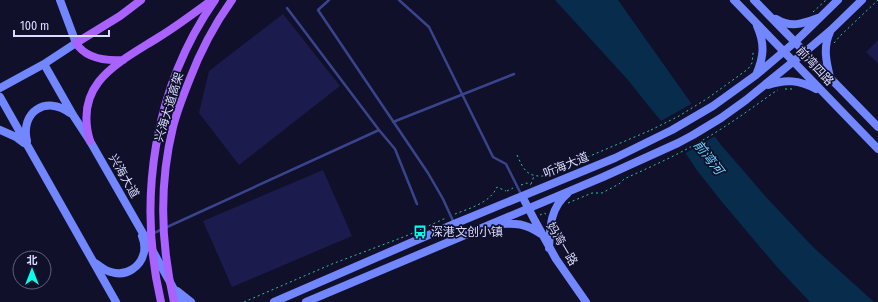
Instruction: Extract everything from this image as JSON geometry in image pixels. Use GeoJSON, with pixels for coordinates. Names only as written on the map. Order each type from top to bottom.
{"type":"FeatureCollection","features":[{"type":"Feature","properties":{"kind":"main road"},"geometry":{"type":"LineString","coordinates":[[60,0],[76,43],[83,52],[107,60],[124,60]]}},
{"type":"Feature","properties":{"kind":"main road"},"geometry":{"type":"LineString","coordinates":[[0,88],[44,64],[114,20],[141,0]]}},
{"type":"Feature","properties":{"kind":"main road"},"geometry":{"type":"LineString","coordinates":[[90,141],[87,130],[86,108],[89,98],[100,79],[124,60],[180,24],[212,0]]}},
{"type":"Feature","properties":{"kind":"main road","name":"兴海大道高架"},"geometry":{"type":"LineString","coordinates":[[160,302],[155,273],[150,225],[150,199],[155,150],[161,120],[179,67],[190,41],[215,0]]}},
{"type":"Feature","properties":{"kind":"main road","name":"兴海大道高架"},"geometry":{"type":"LineString","coordinates":[[174,302],[168,271],[164,226],[164,174],[173,126],[181,100],[203,48],[232,0]]}},
{"type":"Feature","properties":{"kind":"main road","name":"前湾四路"},"geometry":{"type":"LineString","coordinates":[[734,0],[878,149]]}},
{"type":"Feature","properties":{"kind":"main road","name":"前湾四路"},"geometry":{"type":"LineString","coordinates":[[754,0],[878,127]]}},
{"type":"Feature","properties":{"kind":"main road","name":"听海大道"},"geometry":{"type":"LineString","coordinates":[[274,302],[452,220],[522,196],[616,158],[682,125],[713,106],[785,52],[838,0]]}},
{"type":"Feature","properties":{"kind":"main road"},"geometry":{"type":"LineString","coordinates":[[306,302],[620,170],[693,135],[721,118],[794,62],[831,30],[862,0]]}},
{"type":"Feature","properties":{"kind":"main road"},"geometry":{"type":"LineString","coordinates":[[770,16],[780,22],[794,25],[806,23],[820,17]]}},
{"type":"Feature","properties":{"kind":"main road"},"geometry":{"type":"LineString","coordinates":[[755,22],[760,35],[763,53],[756,75]]}},
{"type":"Feature","properties":{"kind":"main road"},"geometry":{"type":"LineString","coordinates":[[830,77],[825,54],[826,41],[831,30]]}},
{"type":"Feature","properties":{"kind":"main road","name":"兴海大道"},"geometry":{"type":"LineString","coordinates":[[44,64],[73,115],[90,141],[181,302]]}},
{"type":"Feature","properties":{"kind":"main road"},"geometry":{"type":"LineString","coordinates":[[763,86],[793,81],[810,85],[821,91]]}},
{"type":"Feature","properties":{"kind":"main road"},"geometry":{"type":"LineString","coordinates":[[0,97],[116,302]]}},
{"type":"Feature","properties":{"kind":"main road"},"geometry":{"type":"LineString","coordinates":[[29,148],[26,139],[26,127],[29,117],[37,109],[47,105],[57,106],[62,107],[73,115]]}},
{"type":"Feature","properties":{"kind":"main road"},"geometry":{"type":"LineString","coordinates":[[0,130],[16,137],[29,148]]}},
{"type":"Feature","properties":{"kind":"main road"},"geometry":{"type":"LineString","coordinates":[[549,248],[552,216],[563,197],[570,191]]}},
{"type":"Feature","properties":{"kind":"main road","name":"妈湾一路"},"geometry":{"type":"LineString","coordinates":[[522,196],[549,248],[586,302]]}},
{"type":"Feature","properties":{"kind":"main road"},"geometry":{"type":"LineString","coordinates":[[490,224],[520,224],[527,226],[542,235]]}},
{"type":"Feature","properties":{"kind":"main road"},"geometry":{"type":"LineString","coordinates":[[93,261],[111,272],[122,273],[133,269],[140,262],[144,252],[143,234]]}},
{"type":"Feature","properties":{"kind":"main road"},"geometry":{"type":"LineString","coordinates":[[173,288],[191,302]]}},
{"type":"Feature","properties":{"kind":"lane"},"geometry":{"type":"LineString","coordinates":[[329,0],[318,10],[428,173],[443,199],[452,220]]}},
{"type":"Feature","properties":{"kind":"lane"},"geometry":{"type":"LineString","coordinates":[[400,0],[429,27],[493,158],[506,164],[522,196]]}},
{"type":"Feature","properties":{"kind":"lane"},"geometry":{"type":"LineString","coordinates":[[287,8],[395,150],[417,204]]}},
{"type":"Feature","properties":{"kind":"lane"},"geometry":{"type":"LineString","coordinates":[[393,122],[514,74]]}},
{"type":"Feature","properties":{"kind":"lane"},"geometry":{"type":"LineString","coordinates":[[143,234],[379,130]]}},
{"type":"Feature","properties":{"kind":"path"},"geometry":{"type":"LineString","coordinates":[[811,13],[826,0]]}},
{"type":"Feature","properties":{"kind":"path"},"geometry":{"type":"LineString","coordinates":[[832,47],[840,36],[878,0]]}},
{"type":"Feature","properties":{"kind":"path"},"geometry":{"type":"LineString","coordinates":[[517,155],[527,173],[543,176],[651,130],[679,116],[708,98],[748,69],[752,63],[753,53]]}},
{"type":"Feature","properties":{"kind":"path"},"geometry":{"type":"LineString","coordinates":[[566,204],[592,193],[602,193],[619,184],[624,179],[667,160],[726,126],[773,93],[782,89],[792,89]]}},
{"type":"Feature","properties":{"kind":"path"},"geometry":{"type":"LineString","coordinates":[[531,184],[534,175]]}},
{"type":"Feature","properties":{"kind":"path"},"geometry":{"type":"LineString","coordinates":[[244,302],[332,264],[452,220],[488,199],[495,192],[497,187],[506,191]]}},
{"type":"Feature","properties":{"kind":"water","name":"前湾河"},"geometry":{"type":"Polygon","coordinates":[[[555,0],[618,0],[721,145],[765,196],[813,247],[874,302],[810,302],[777,267],[722,202],[696,169],[677,140],[628,80],[555,0]]]}},
{"type":"Feature","properties":{"kind":"pier"},"geometry":{"type":"Polygon","coordinates":[[[693,103],[717,135],[684,154],[659,122],[693,103]]]}},
{"type":"Feature","properties":{"kind":"building"},"geometry":{"type":"Polygon","coordinates":[[[283,14],[340,86],[239,165],[199,113],[209,71],[283,14]]]}},
{"type":"Feature","properties":{"kind":"building"},"geometry":{"type":"Polygon","coordinates":[[[878,40],[878,63],[866,52],[878,40]]]}},
{"type":"Feature","properties":{"kind":"building"},"geometry":{"type":"Polygon","coordinates":[[[323,170],[352,236],[232,287],[203,221],[323,170]]]}},
{"type":"Feature","properties":{"kind":"place","name":"深港文创小镇"},"geometry":{"type":"Point","coordinates":[420,232]}}]}
